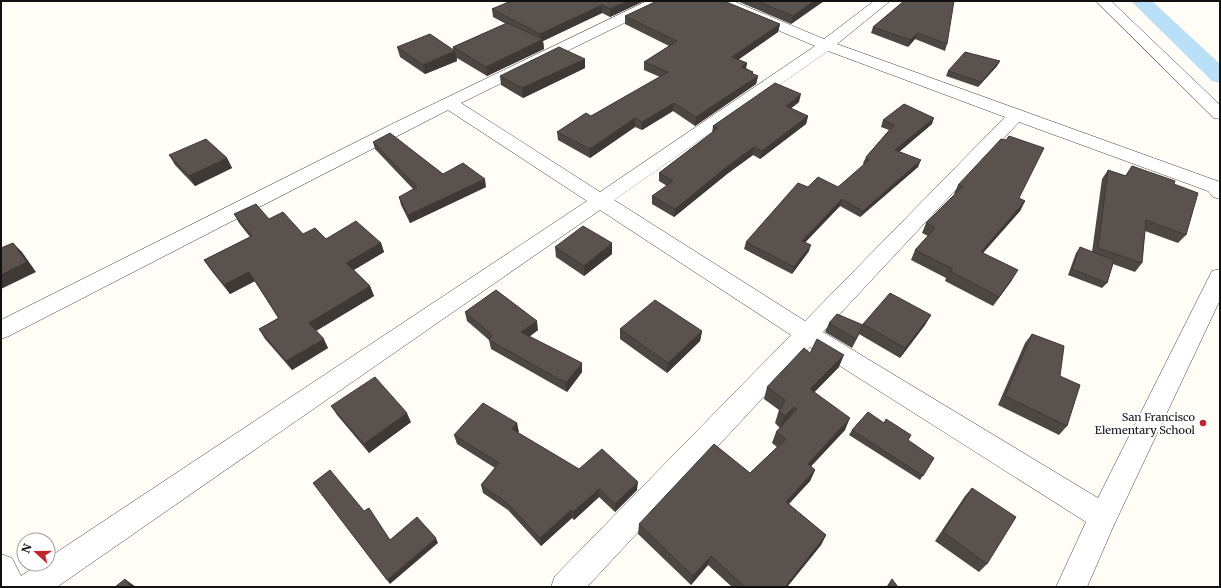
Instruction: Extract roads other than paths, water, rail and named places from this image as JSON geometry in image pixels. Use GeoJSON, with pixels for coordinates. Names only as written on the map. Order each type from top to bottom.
{"type":"FeatureCollection","features":[{"type":"Feature","properties":{"kind":"street"},"geometry":{"type":"LineString","coordinates":[[1,330],[449,103],[658,1]]}},
{"type":"Feature","properties":{"kind":"street"},"geometry":{"type":"LineString","coordinates":[[721,1],[826,45],[1218,188]]}},
{"type":"Feature","properties":{"kind":"street"},"geometry":{"type":"LineString","coordinates":[[31,587],[600,201],[826,45],[883,1]]}},
{"type":"Feature","properties":{"kind":"street"},"geometry":{"type":"LineString","coordinates":[[1103,1],[1220,114]]}},
{"type":"Feature","properties":{"kind":"street"},"geometry":{"type":"LineString","coordinates":[[449,103],[808,334],[1103,517]]}},
{"type":"Feature","properties":{"kind":"street"},"geometry":{"type":"LineString","coordinates":[[566,587],[1016,115]]}},
{"type":"Feature","properties":{"kind":"street"},"geometry":{"type":"LineString","coordinates":[[1071,587],[1103,517],[1220,277]]}},
{"type":"Feature","properties":{"kind":"street"},"geometry":{"type":"LineString","coordinates":[[1,569],[10,587]]}},
{"type":"Feature","properties":{"kind":"waterway"},"geometry":{"type":"LineString","coordinates":[[1141,1],[1220,76]]}},
{"type":"Feature","properties":{"kind":"place","name":"San Francisco Elementary School"},"geometry":{"type":"Point","coordinates":[1203,423]}}]}
